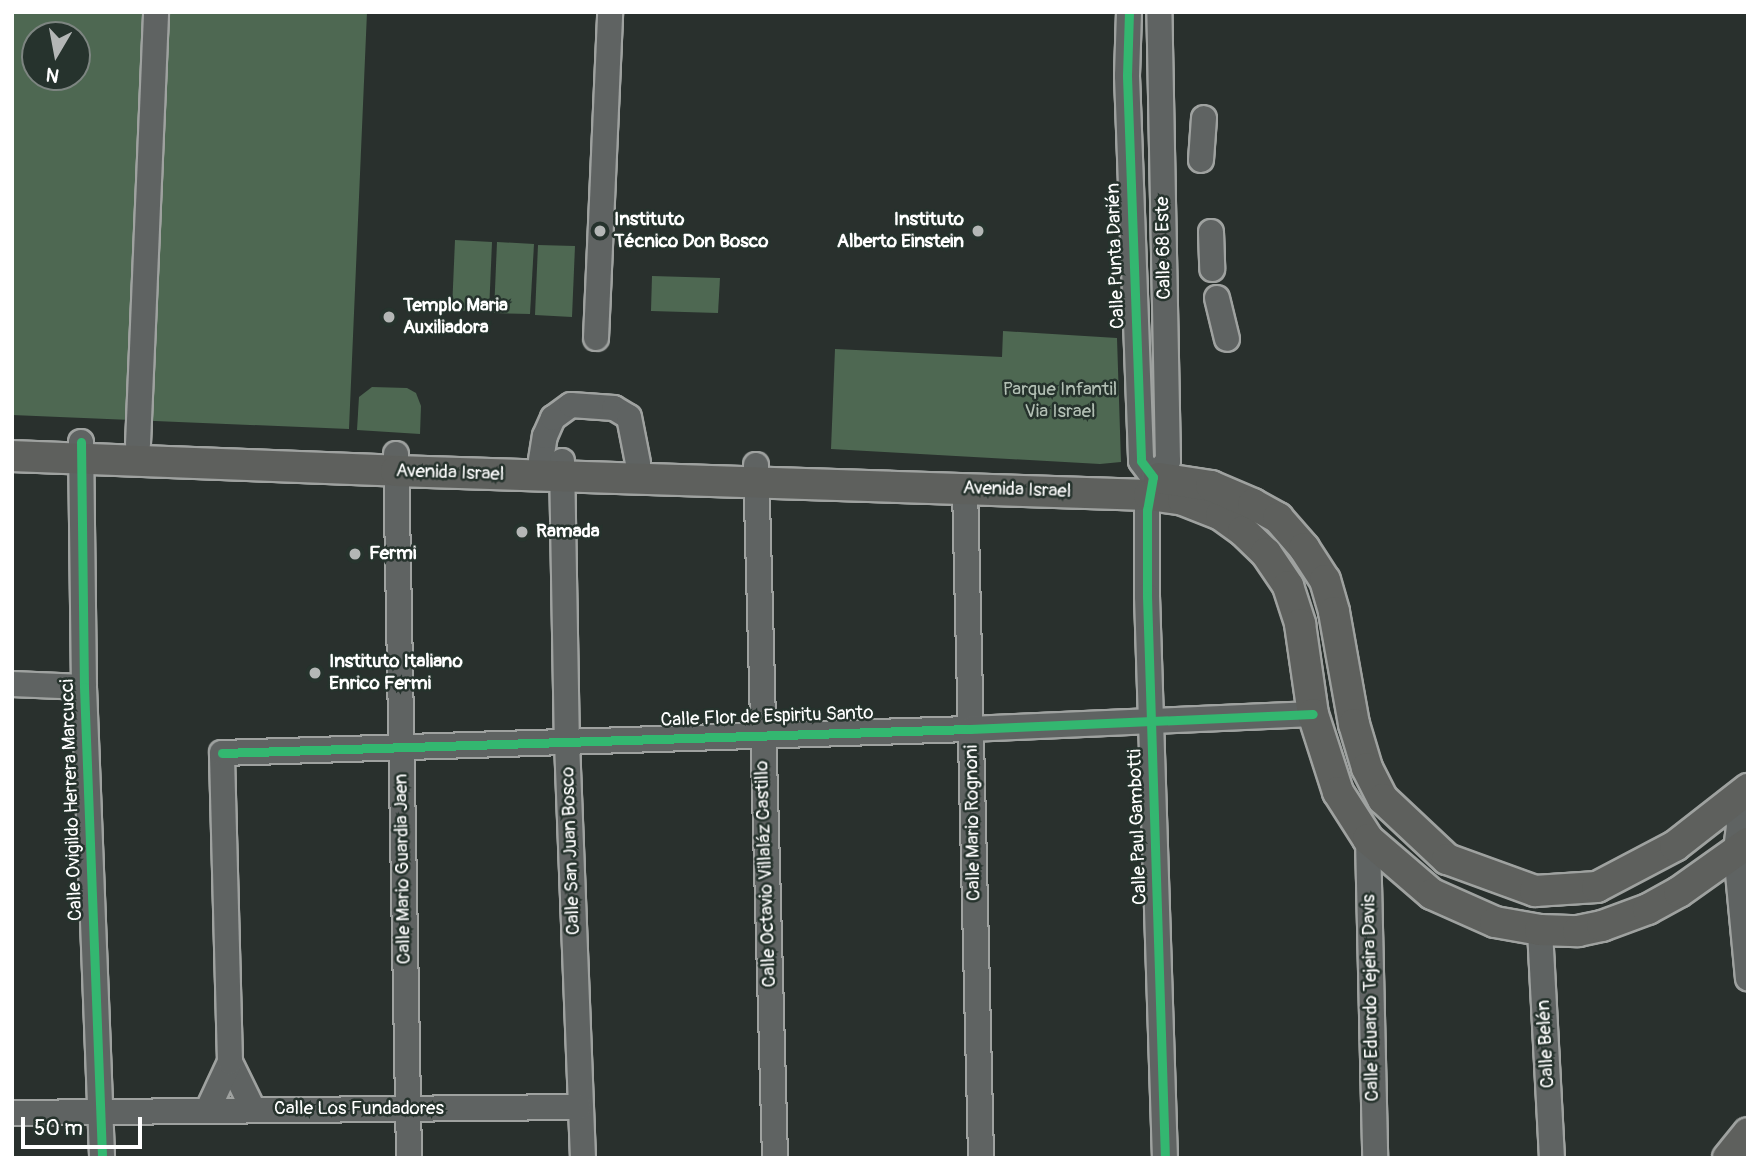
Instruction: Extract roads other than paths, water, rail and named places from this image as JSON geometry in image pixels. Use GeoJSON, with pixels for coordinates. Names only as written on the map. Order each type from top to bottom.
{"type":"FeatureCollection","features":[{"type":"Feature","properties":{"kind":"main road","name":"Avenida Israel"},"geometry":{"type":"LineString","coordinates":[[12,438],[81,450],[396,463],[1151,486],[1221,515],[1266,553],[1288,586],[1300,624],[1313,714],[1338,792],[1368,839],[1432,894],[1495,922],[1540,930],[1578,931],[1623,919],[1679,892],[1742,848]]}},
{"type":"Feature","properties":{"kind":"main road","name":"Avenida Israel"},"geometry":{"type":"LineString","coordinates":[[12,456],[138,444],[396,463]]}},
{"type":"Feature","properties":{"kind":"main road","name":"Avenida Israel"},"geometry":{"type":"LineString","coordinates":[[555,466],[638,463],[965,488],[1211,486],[1254,504],[1278,518],[1304,548],[1325,580],[1354,724],[1367,768],[1383,799],[1447,859],[1535,891],[1597,887],[1675,846],[1741,794]]}},
{"type":"Feature","properties":{"kind":"main road"},"geometry":{"type":"LineString","coordinates":[[1728,1158],[1748,1133]]}},
{"type":"Feature","properties":{"kind":"street"},"geometry":{"type":"LineString","coordinates":[[138,444],[156,12]]}},
{"type":"Feature","properties":{"kind":"street"},"geometry":{"type":"LineString","coordinates":[[596,338],[610,12]]}},
{"type":"Feature","properties":{"kind":"street","name":"Calle Punta Darién"},"geometry":{"type":"LineString","coordinates":[[1129,12],[1127,76],[1138,375],[1142,461],[1151,486]]}},
{"type":"Feature","properties":{"kind":"street","name":"Calle 68 Este"},"geometry":{"type":"LineString","coordinates":[[1151,486],[1168,461],[1159,12]]}},
{"type":"Feature","properties":{"kind":"street"},"geometry":{"type":"LineString","coordinates":[[1201,160],[1204,118]]}},
{"type":"Feature","properties":{"kind":"street"},"geometry":{"type":"LineString","coordinates":[[1210,232],[1212,269]]}},
{"type":"Feature","properties":{"kind":"street"},"geometry":{"type":"LineString","coordinates":[[1217,298],[1227,339]]}},
{"type":"Feature","properties":{"kind":"street"},"geometry":{"type":"LineString","coordinates":[[1138,375],[1167,374]]}},
{"type":"Feature","properties":{"kind":"street","name":"Calle San Juan Bosco"},"geometry":{"type":"LineString","coordinates":[[583,1158],[555,466],[545,436],[553,418],[571,405],[614,408],[629,416],[636,438],[638,463]]}},
{"type":"Feature","properties":{"kind":"street","name":"Calle Ovigildo Herrera Marcucci"},"geometry":{"type":"LineString","coordinates":[[81,450],[84,687],[102,1158]]}},
{"type":"Feature","properties":{"kind":"street","name":"Calle Mario Guardia Jaen"},"geometry":{"type":"LineString","coordinates":[[396,463],[409,1158]]}},
{"type":"Feature","properties":{"kind":"street","name":"Calle Octavio Villaláz Castillo"},"geometry":{"type":"LineString","coordinates":[[756,473],[775,1158]]}},
{"type":"Feature","properties":{"kind":"street","name":"Calle Paul Gambotti"},"geometry":{"type":"LineString","coordinates":[[1151,486],[1147,596],[1166,1158]]}},
{"type":"Feature","properties":{"kind":"street","name":"Calle Mario Rognoni"},"geometry":{"type":"LineString","coordinates":[[965,488],[981,1158]]}},
{"type":"Feature","properties":{"kind":"street"},"geometry":{"type":"LineString","coordinates":[[12,684],[84,687]]}},
{"type":"Feature","properties":{"kind":"street","name":"Calle Flor de Espiritu Santo"},"geometry":{"type":"LineString","coordinates":[[230,1062],[222,753],[970,729],[1313,714]]}},
{"type":"Feature","properties":{"kind":"street"},"geometry":{"type":"LineString","coordinates":[[1741,794],[1739,826],[1748,978]]}},
{"type":"Feature","properties":{"kind":"street","name":"Calle Eduardo Tejeira Davis"},"geometry":{"type":"LineString","coordinates":[[1368,839],[1375,1158]]}},
{"type":"Feature","properties":{"kind":"street","name":"Calle Belén"},"geometry":{"type":"LineString","coordinates":[[1540,930],[1552,1158]]}},
{"type":"Feature","properties":{"kind":"street"},"geometry":{"type":"LineString","coordinates":[[230,1062],[253,1109]]}},
{"type":"Feature","properties":{"kind":"street"},"geometry":{"type":"LineString","coordinates":[[208,1109],[230,1062]]}},
{"type":"Feature","properties":{"kind":"street","name":"Calle Los Fundadores"},"geometry":{"type":"LineString","coordinates":[[12,1113],[579,1107]]}},
{"type":"Feature","properties":{"kind":"place","name":"Instituto Técnico Don Bosco"},"geometry":{"type":"Point","coordinates":[600,231]}},
{"type":"Feature","properties":{"kind":"place","name":"Instituto Alberto Einstein"},"geometry":{"type":"Point","coordinates":[978,231]}},
{"type":"Feature","properties":{"kind":"place","name":"Templo Maria Auxiliadora"},"geometry":{"type":"Point","coordinates":[389,317]}},
{"type":"Feature","properties":{"kind":"place","name":"Ramada"},"geometry":{"type":"Point","coordinates":[522,532]}},
{"type":"Feature","properties":{"kind":"place","name":"Fermi"},"geometry":{"type":"Point","coordinates":[355,554]}},
{"type":"Feature","properties":{"kind":"place","name":"Instituto Italiano Enrico Fermi"},"geometry":{"type":"Point","coordinates":[315,673]}},
{"type":"Feature","properties":{"kind":"park label","name":"Parque Infantil Via Israel"},"geometry":{"type":"Point","coordinates":[1060,401]}}]}
